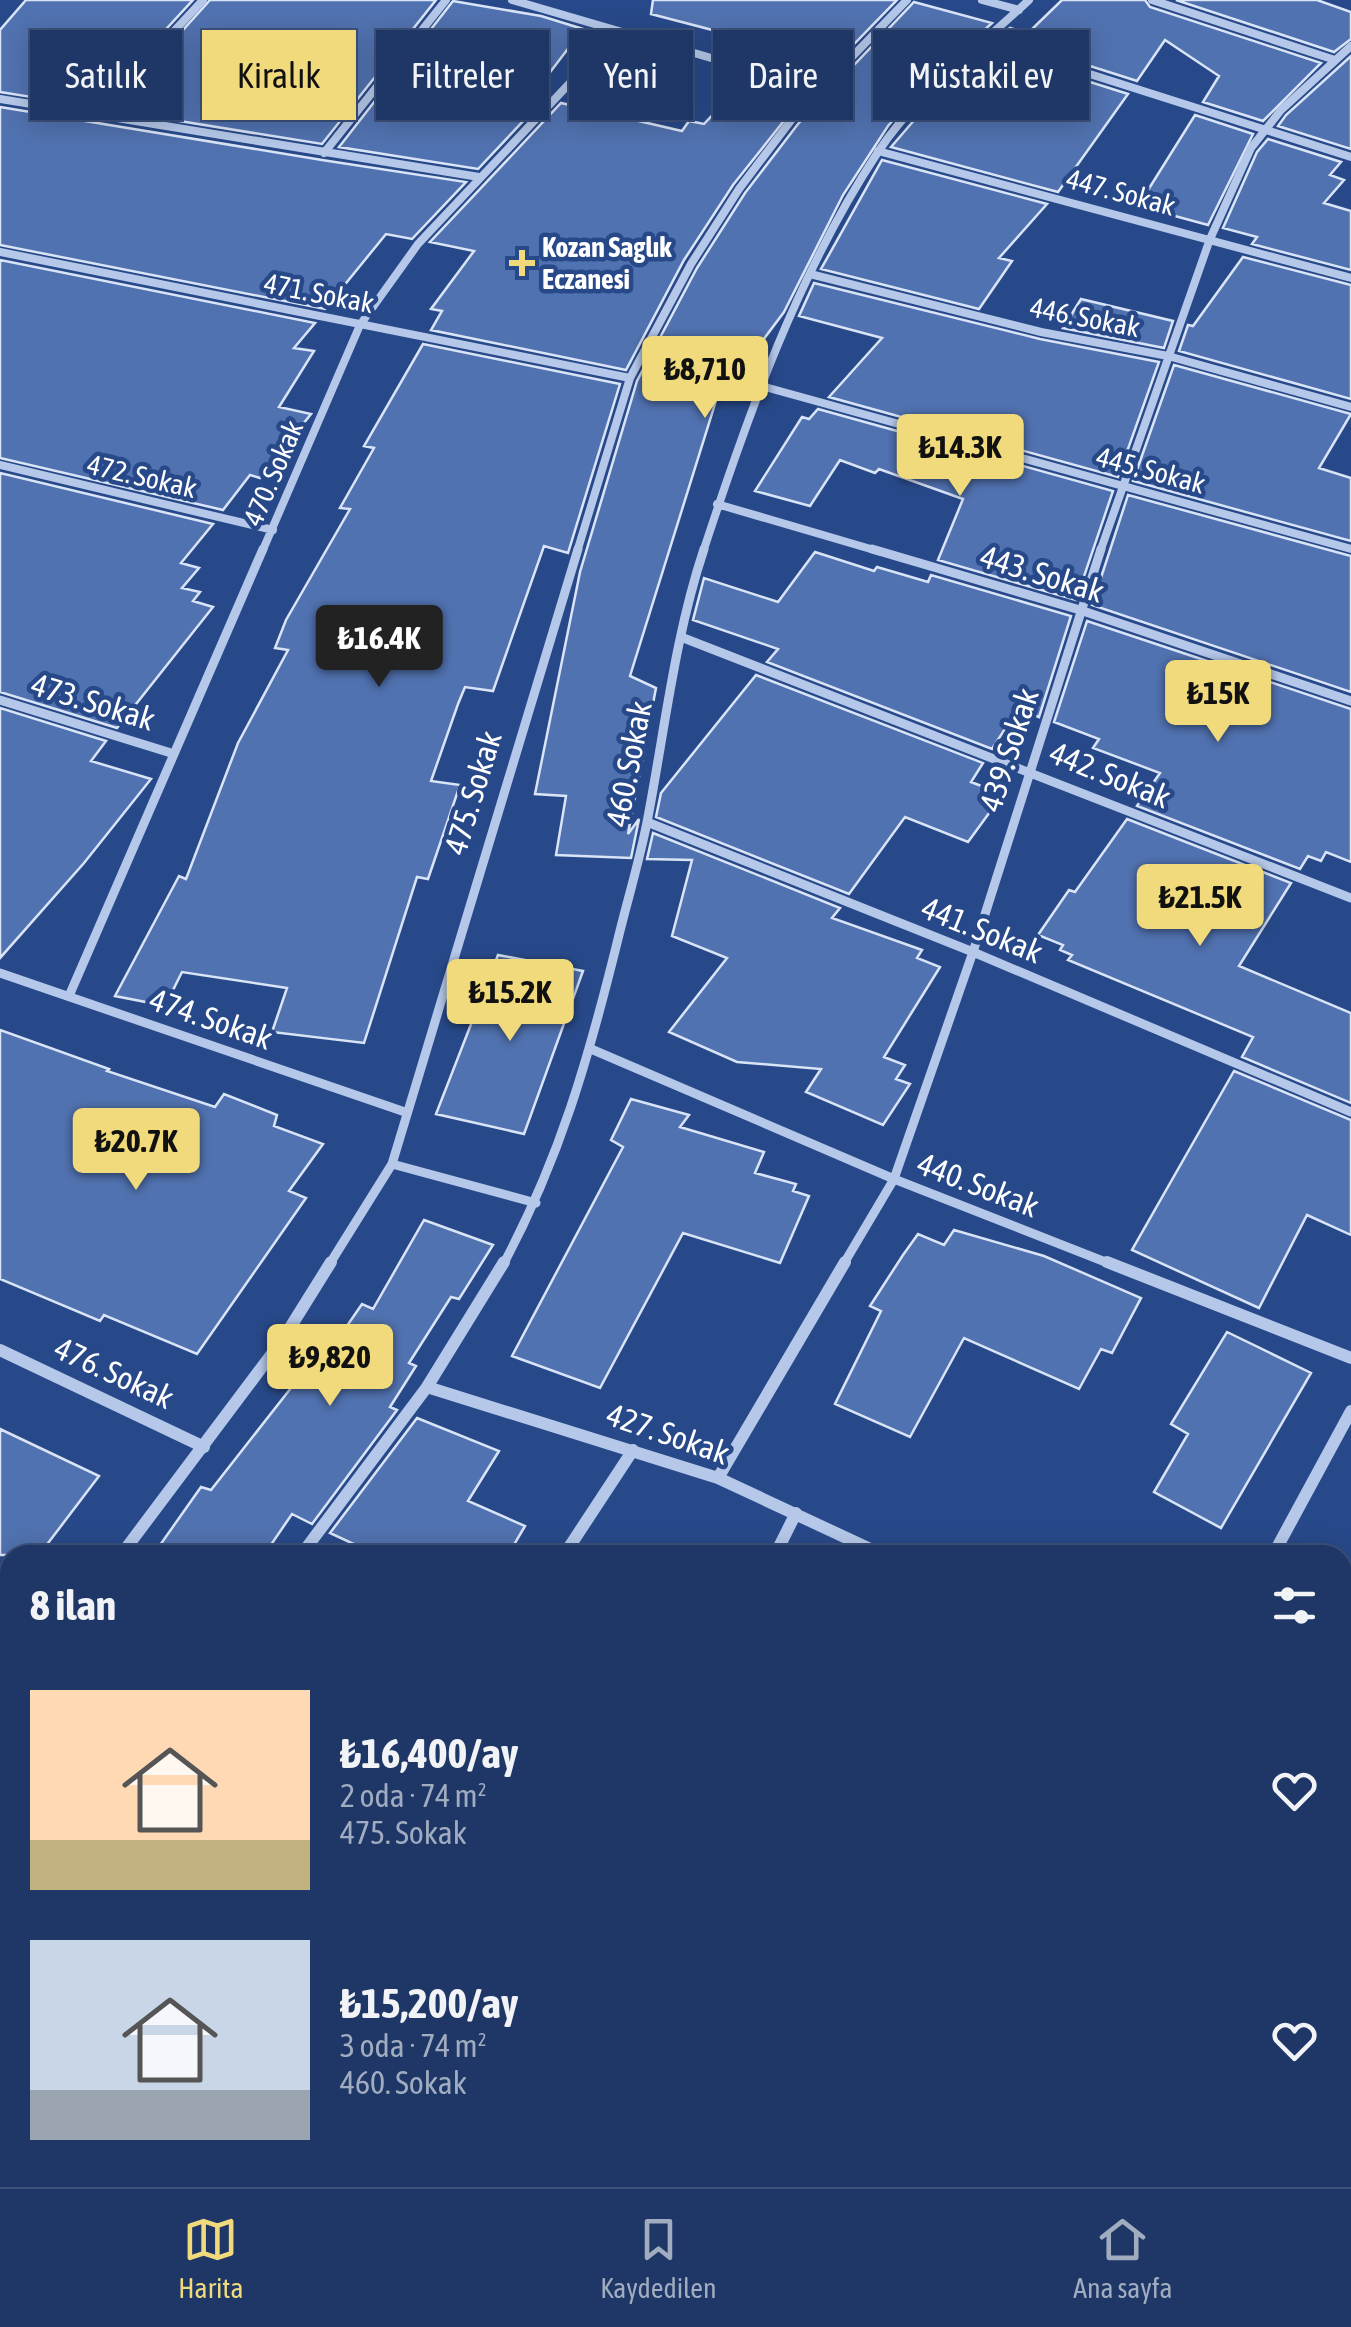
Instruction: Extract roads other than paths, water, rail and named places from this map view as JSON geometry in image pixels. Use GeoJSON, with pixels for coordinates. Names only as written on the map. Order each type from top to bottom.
{"type":"FeatureCollection","features":[{"type":"Feature","properties":{"kind":"street"},"geometry":{"type":"LineString","coordinates":[[175,30],[203,0]]}},
{"type":"Feature","properties":{"kind":"street"},"geometry":{"type":"LineString","coordinates":[[324,154],[446,0]]}},
{"type":"Feature","properties":{"kind":"street"},"geometry":{"type":"LineString","coordinates":[[512,0],[611,30]]}},
{"type":"Feature","properties":{"kind":"street","name":"475. Sokak"},"geometry":{"type":"LineString","coordinates":[[853,54],[907,0]]}},
{"type":"Feature","properties":{"kind":"street"},"geometry":{"type":"LineString","coordinates":[[982,0],[1019,10]]}},
{"type":"Feature","properties":{"kind":"street","name":"460. Sokak"},"geometry":{"type":"LineString","coordinates":[[1000,30],[1029,0]]}},
{"type":"Feature","properties":{"kind":"street"},"geometry":{"type":"LineString","coordinates":[[1152,0],[1335,60]]}},
{"type":"Feature","properties":{"kind":"street"},"geometry":{"type":"LineString","coordinates":[[1185,10],[1197,0]]}},
{"type":"Feature","properties":{"kind":"street","name":"439. Sokak"},"geometry":{"type":"LineString","coordinates":[[718,1478],[894,1178],[973,952],[1080,610],[1210,239],[1251,148],[1265,129],[1351,46]]}},
{"type":"Feature","properties":{"kind":"street"},"geometry":{"type":"LineString","coordinates":[[1089,74],[1351,156]]}},
{"type":"Feature","properties":{"kind":"street","name":"470. Sokak"},"geometry":{"type":"LineString","coordinates":[[68,996],[360,324],[418,244],[569,83]]}},
{"type":"Feature","properties":{"kind":"street"},"geometry":{"type":"LineString","coordinates":[[0,99],[30,104]]}},
{"type":"Feature","properties":{"kind":"street"},"geometry":{"type":"LineString","coordinates":[[125,120],[479,177]]}},
{"type":"Feature","properties":{"kind":"street","name":"475. Sokak"},"geometry":{"type":"LineString","coordinates":[[130,1545],[283,1339],[392,1164],[404,1112],[630,378],[654,329],[707,242],[793,120]]}},
{"type":"Feature","properties":{"kind":"street","name":"460. Sokak"},"geometry":{"type":"LineString","coordinates":[[308,1545],[427,1387],[499,1272],[536,1203],[561,1144],[591,1050],[647,822],[681,636],[717,504],[810,274],[878,151],[903,120]]}},
{"type":"Feature","properties":{"kind":"street","name":"447. Sokak"},"geometry":{"type":"LineString","coordinates":[[878,151],[1351,278]]}},
{"type":"Feature","properties":{"kind":"street","name":"471. Sokak"},"geometry":{"type":"LineString","coordinates":[[0,252],[630,378]]}},
{"type":"Feature","properties":{"kind":"street","name":"446. Sokak"},"geometry":{"type":"LineString","coordinates":[[810,274],[1041,332],[1168,356],[1351,407]]}},
{"type":"Feature","properties":{"kind":"street","name":"445. Sokak"},"geometry":{"type":"LineString","coordinates":[[765,387],[1351,549]]}},
{"type":"Feature","properties":{"kind":"street","name":"472. Sokak"},"geometry":{"type":"LineString","coordinates":[[0,466],[273,530]]}},
{"type":"Feature","properties":{"kind":"street","name":"443. Sokak"},"geometry":{"type":"LineString","coordinates":[[717,504],[1080,610],[1351,701]]}},
{"type":"Feature","properties":{"kind":"street","name":"442. Sokak"},"geometry":{"type":"LineString","coordinates":[[681,636],[1351,898]]}},
{"type":"Feature","properties":{"kind":"street","name":"473. Sokak"},"geometry":{"type":"LineString","coordinates":[[0,700],[172,752]]}},
{"type":"Feature","properties":{"kind":"street","name":"441. Sokak"},"geometry":{"type":"LineString","coordinates":[[647,822],[973,952],[1351,1112]]}},
{"type":"Feature","properties":{"kind":"street","name":"474. Sokak"},"geometry":{"type":"LineString","coordinates":[[0,973],[404,1112]]}},
{"type":"Feature","properties":{"kind":"street","name":"440. Sokak"},"geometry":{"type":"LineString","coordinates":[[591,1050],[894,1178],[1351,1358]]}},
{"type":"Feature","properties":{"kind":"street"},"geometry":{"type":"LineString","coordinates":[[392,1164],[536,1203]]}},
{"type":"Feature","properties":{"kind":"street","name":"476. Sokak"},"geometry":{"type":"LineString","coordinates":[[0,1350],[204,1447]]}},
{"type":"Feature","properties":{"kind":"street","name":"427. Sokak"},"geometry":{"type":"LineString","coordinates":[[427,1387],[718,1478],[862,1545]]}},
{"type":"Feature","properties":{"kind":"street"},"geometry":{"type":"LineString","coordinates":[[1279,1545],[1351,1411]]}},
{"type":"Feature","properties":{"kind":"street"},"geometry":{"type":"LineString","coordinates":[[571,1545],[633,1450]]}},
{"type":"Feature","properties":{"kind":"street"},"geometry":{"type":"LineString","coordinates":[[781,1545],[796,1514]]}},
{"type":"Feature","properties":{"kind":"place","name":"Kozan Saglık Eczanesi"},"geometry":{"type":"Point","coordinates":[522,263]}}]}
